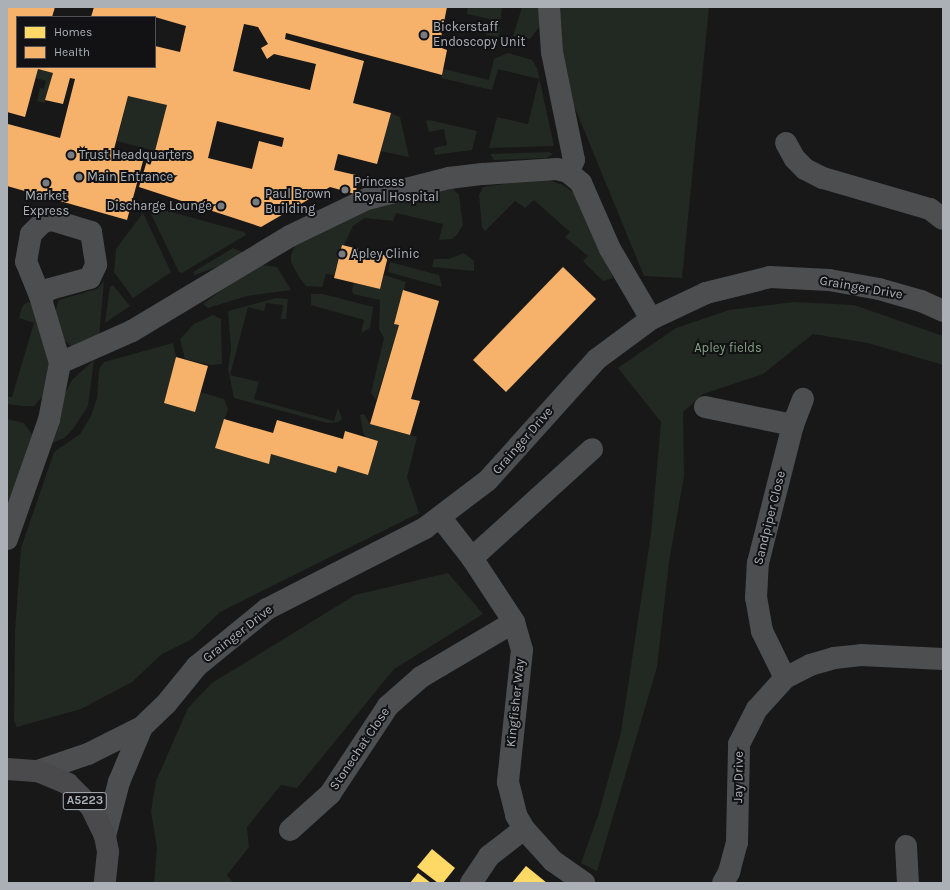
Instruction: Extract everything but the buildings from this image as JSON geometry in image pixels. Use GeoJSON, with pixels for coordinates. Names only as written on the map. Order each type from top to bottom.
{"type":"FeatureCollection","features":[{"type":"Feature","properties":{"kind":"main road","name":"A5223"},"geometry":{"type":"LineString","coordinates":[[7,768],[38,771],[68,784],[91,807],[121,883]]}},
{"type":"Feature","properties":{"kind":"main road"},"geometry":{"type":"LineString","coordinates":[[105,883],[106,844]]}},
{"type":"Feature","properties":{"kind":"street"},"geometry":{"type":"LineString","coordinates":[[549,7],[552,52],[574,160],[568,172]]}},
{"type":"Feature","properties":{"kind":"street"},"geometry":{"type":"LineString","coordinates":[[786,143],[795,159],[805,169],[823,178],[886,194],[930,209],[943,218]]}},
{"type":"Feature","properties":{"kind":"street"},"geometry":{"type":"LineString","coordinates":[[60,363],[132,331],[290,236],[367,199],[448,178],[557,169],[568,172],[581,183],[610,249],[650,319]]}},
{"type":"Feature","properties":{"kind":"street","name":"Grainger Drive"},"geometry":{"type":"LineString","coordinates":[[38,771],[88,754],[142,727],[166,704],[197,666],[268,609],[425,528],[440,517],[488,480],[597,359],[650,319],[706,293],[770,277],[829,280],[879,289],[921,300],[943,311]]}},
{"type":"Feature","properties":{"kind":"street"},"geometry":{"type":"LineString","coordinates":[[7,539],[7,535],[49,420],[60,363],[40,296]]}},
{"type":"Feature","properties":{"kind":"street","name":"Sandpiper Close"},"geometry":{"type":"LineString","coordinates":[[785,678],[762,631],[756,598],[758,563],[793,425],[803,399]]}},
{"type":"Feature","properties":{"kind":"street"},"geometry":{"type":"LineString","coordinates":[[705,407],[767,418],[793,425]]}},
{"type":"Feature","properties":{"kind":"street"},"geometry":{"type":"LineString","coordinates":[[472,558],[592,448]]}},
{"type":"Feature","properties":{"kind":"street","name":"Kingfisher Way"},"geometry":{"type":"LineString","coordinates":[[440,517],[472,558],[514,622],[522,650],[522,671],[508,782],[516,815],[524,829],[553,862],[584,883]]}},
{"type":"Feature","properties":{"kind":"street","name":"Stonechat Close"},"geometry":{"type":"LineString","coordinates":[[290,830],[330,794],[388,706],[421,677],[514,622]]}},
{"type":"Feature","properties":{"kind":"street","name":"Jay Drive"},"geometry":{"type":"LineString","coordinates":[[723,883],[729,872],[737,843],[739,744],[757,709],[785,678],[810,665],[834,658],[861,655],[943,660]]}},
{"type":"Feature","properties":{"kind":"street","name":"Grainger Drive"},"geometry":{"type":"LineString","coordinates":[[106,844],[119,782],[142,727]]}},
{"type":"Feature","properties":{"kind":"street"},"geometry":{"type":"LineString","coordinates":[[470,883],[489,856],[524,829]]}},
{"type":"Feature","properties":{"kind":"street"},"geometry":{"type":"LineString","coordinates":[[906,846],[908,883]]}},
{"type":"Feature","properties":{"kind":"green space"},"geometry":{"type":"Polygon","coordinates":[[[468,7],[502,7],[499,37],[486,35],[490,19],[467,14],[468,7]]]}},
{"type":"Feature","properties":{"kind":"green space"},"geometry":{"type":"Polygon","coordinates":[[[522,7],[540,7],[540,26],[530,39],[513,36],[522,7]]]}},
{"type":"Feature","properties":{"kind":"green space"},"geometry":{"type":"Polygon","coordinates":[[[548,7],[709,7],[682,278],[644,276],[552,52],[548,7]]]}},
{"type":"Feature","properties":{"kind":"green space"},"geometry":{"type":"Polygon","coordinates":[[[508,53],[532,60],[537,68],[554,146],[489,148],[497,117],[528,124],[539,79],[498,69],[492,90],[441,78],[444,69],[489,80],[494,59],[508,53]]]}},
{"type":"Feature","properties":{"kind":"green space"},"geometry":{"type":"Polygon","coordinates":[[[38,69],[53,73],[45,103],[37,101],[40,88],[44,89],[46,81],[36,78],[38,69]]]}},
{"type":"Feature","properties":{"kind":"green space"},"geometry":{"type":"Polygon","coordinates":[[[128,96],[167,105],[155,151],[117,141],[128,96]]]}},
{"type":"Feature","properties":{"kind":"green space"},"geometry":{"type":"Polygon","coordinates":[[[391,113],[400,117],[409,157],[380,151],[391,113]]]}},
{"type":"Feature","properties":{"kind":"green space"},"geometry":{"type":"Polygon","coordinates":[[[429,120],[477,131],[472,150],[435,155],[434,148],[447,145],[444,129],[429,132],[426,121],[429,120]]]}},
{"type":"Feature","properties":{"kind":"green space"},"geometry":{"type":"Polygon","coordinates":[[[548,152],[553,154],[546,158],[494,160],[490,154],[548,152]]]}},
{"type":"Feature","properties":{"kind":"green space"},"geometry":{"type":"Polygon","coordinates":[[[542,178],[563,185],[578,196],[613,278],[603,281],[583,261],[588,256],[565,237],[570,232],[534,200],[525,208],[515,201],[485,231],[482,227],[479,195],[483,187],[542,178]]]}},
{"type":"Feature","properties":{"kind":"green space"},"geometry":{"type":"Polygon","coordinates":[[[451,187],[459,195],[463,225],[457,235],[452,239],[439,240],[443,224],[396,213],[393,221],[365,218],[353,226],[344,245],[342,245],[334,275],[326,274],[322,287],[306,286],[300,279],[291,262],[291,255],[296,243],[346,215],[451,187]]]}},
{"type":"Feature","properties":{"kind":"green space"},"geometry":{"type":"Polygon","coordinates":[[[157,208],[244,232],[246,235],[182,273],[179,272],[151,214],[150,210],[157,208]]]}},
{"type":"Feature","properties":{"kind":"green space"},"geometry":{"type":"Polygon","coordinates":[[[143,213],[171,272],[133,298],[114,272],[116,249],[143,213]]]}},
{"type":"Feature","properties":{"kind":"green space"},"geometry":{"type":"Polygon","coordinates":[[[233,248],[244,253],[227,263],[195,275],[193,272],[233,248]]]}},
{"type":"Feature","properties":{"kind":"green space"},"geometry":{"type":"Polygon","coordinates":[[[464,253],[474,261],[474,271],[432,267],[434,259],[449,259],[464,253]]]}},
{"type":"Feature","properties":{"kind":"green space"},"geometry":{"type":"Polygon","coordinates":[[[390,262],[439,275],[442,287],[388,272],[390,262]]]}},
{"type":"Feature","properties":{"kind":"green space"},"geometry":{"type":"Polygon","coordinates":[[[262,265],[277,267],[291,290],[247,296],[208,308],[203,304],[223,289],[262,265]]]}},
{"type":"Feature","properties":{"kind":"green space"},"geometry":{"type":"Polygon","coordinates":[[[384,275],[406,282],[394,324],[399,325],[376,400],[371,393],[384,338],[379,329],[380,300],[353,294],[352,290],[354,283],[380,289],[384,275]]]}},
{"type":"Feature","properties":{"kind":"green space"},"geometry":{"type":"Polygon","coordinates":[[[104,281],[99,337],[84,347],[71,346],[63,339],[55,312],[59,300],[97,289],[104,281]]]}},
{"type":"Feature","properties":{"kind":"green space"},"geometry":{"type":"Polygon","coordinates":[[[113,285],[130,306],[105,323],[110,287],[113,285]]]}},
{"type":"Feature","properties":{"kind":"green space"},"geometry":{"type":"Polygon","coordinates":[[[311,294],[323,294],[373,307],[370,328],[361,333],[364,320],[311,305],[311,294]]]}},
{"type":"Feature","properties":{"kind":"green space"},"geometry":{"type":"Polygon","coordinates":[[[276,298],[288,299],[286,319],[281,319],[283,305],[266,303],[264,311],[248,307],[230,375],[259,382],[254,399],[334,421],[338,408],[342,419],[338,422],[327,423],[234,398],[228,369],[231,349],[228,311],[276,298]]]}},
{"type":"Feature","properties":{"kind":"green space"},"geometry":{"type":"Polygon","coordinates":[[[27,302],[33,303],[41,326],[50,368],[44,395],[34,406],[7,404],[7,397],[12,397],[34,323],[19,318],[22,307],[27,302]]]}},
{"type":"Feature","properties":{"kind":"green space","name":"Apley fields"},"geometry":{"type":"Polygon","coordinates":[[[793,302],[854,305],[943,336],[943,365],[868,343],[813,334],[763,374],[703,394],[683,412],[684,476],[669,562],[657,667],[597,871],[581,863],[599,813],[621,732],[651,534],[661,422],[618,368],[676,328],[729,310],[793,302]]]}},
{"type":"Feature","properties":{"kind":"green space"},"geometry":{"type":"Polygon","coordinates":[[[213,315],[221,319],[222,364],[211,365],[185,359],[180,339],[194,324],[213,315]]]}},
{"type":"Feature","properties":{"kind":"green space"},"geometry":{"type":"Polygon","coordinates":[[[173,343],[176,357],[164,403],[195,412],[200,392],[224,399],[228,409],[215,448],[269,463],[271,454],[336,472],[338,466],[368,475],[378,441],[366,438],[363,432],[360,415],[364,414],[370,424],[417,437],[407,477],[419,513],[220,612],[192,639],[162,654],[132,682],[81,709],[17,727],[14,721],[15,631],[21,548],[54,452],[80,434],[91,416],[97,398],[99,369],[104,362],[173,343]]]}},
{"type":"Feature","properties":{"kind":"green space"},"geometry":{"type":"Polygon","coordinates":[[[94,360],[88,406],[73,429],[64,438],[50,444],[65,393],[72,380],[94,360]]]}},
{"type":"Feature","properties":{"kind":"green space"},"geometry":{"type":"Polygon","coordinates":[[[7,419],[24,423],[33,436],[7,507],[7,419]]]}},
{"type":"Feature","properties":{"kind":"green space"},"geometry":{"type":"Polygon","coordinates":[[[448,573],[483,614],[394,669],[297,788],[281,785],[247,827],[249,847],[227,875],[233,883],[154,883],[157,848],[151,811],[156,781],[188,708],[212,683],[355,595],[448,573]]]}},
{"type":"Feature","properties":{"kind":"place","name":"Bickerstaff Endoscopy Unit"},"geometry":{"type":"Point","coordinates":[424,35]}},
{"type":"Feature","properties":{"kind":"place","name":"Trust Headquarters"},"geometry":{"type":"Point","coordinates":[71,155]}},
{"type":"Feature","properties":{"kind":"place","name":"Main Entrance"},"geometry":{"type":"Point","coordinates":[79,177]}},
{"type":"Feature","properties":{"kind":"place","name":"Market Express"},"geometry":{"type":"Point","coordinates":[46,183]}},
{"type":"Feature","properties":{"kind":"place","name":"Princess Royal Hospital"},"geometry":{"type":"Point","coordinates":[345,190]}},
{"type":"Feature","properties":{"kind":"place","name":"Paul Brown Building"},"geometry":{"type":"Point","coordinates":[256,202]}},
{"type":"Feature","properties":{"kind":"place","name":"Discharge Lounge"},"geometry":{"type":"Point","coordinates":[221,206]}},
{"type":"Feature","properties":{"kind":"place","name":"Apley Clinic"},"geometry":{"type":"Point","coordinates":[342,254]}}]}
